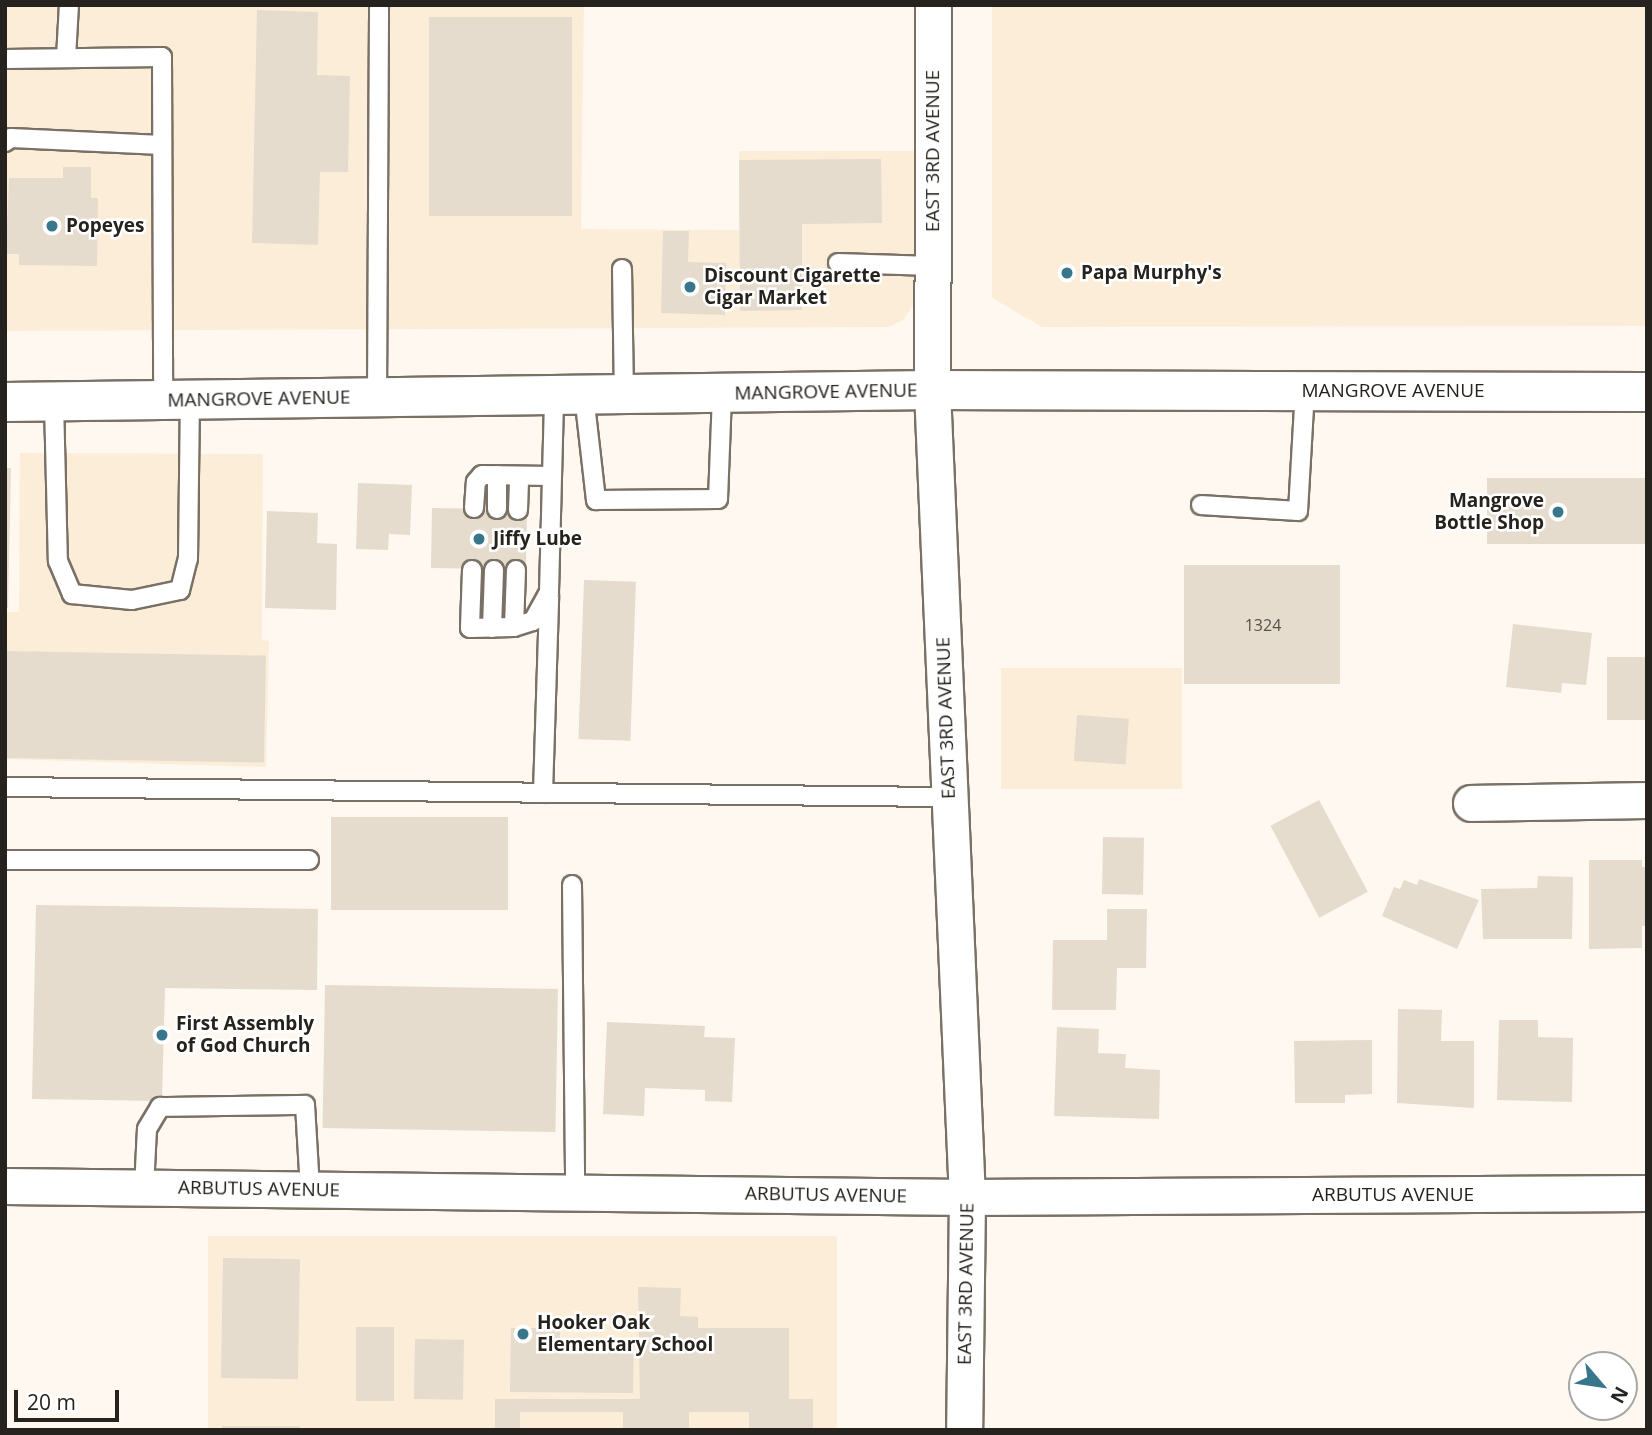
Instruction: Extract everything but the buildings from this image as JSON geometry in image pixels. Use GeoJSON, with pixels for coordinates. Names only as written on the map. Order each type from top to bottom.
{"type":"FeatureCollection","features":[{"type":"Feature","properties":{"kind":"street","name":"EAST 3RD AVENUE"},"geometry":{"type":"LineString","coordinates":[[933,5],[932,390],[967,1197],[964,1430]]}},
{"type":"Feature","properties":{"kind":"street","name":"MANGROVE AVENUE"},"geometry":{"type":"LineString","coordinates":[[5,402],[932,390],[1647,392]]}},
{"type":"Feature","properties":{"kind":"street"},"geometry":{"type":"LineString","coordinates":[[1471,803],[1647,800]]}},
{"type":"Feature","properties":{"kind":"street","name":"ARBUTUS AVENUE"},"geometry":{"type":"LineString","coordinates":[[5,1186],[967,1197],[1647,1193]]}},
{"type":"Feature","properties":{"kind":"lane"},"geometry":{"type":"LineString","coordinates":[[66,58],[69,5]]}},
{"type":"Feature","properties":{"kind":"lane"},"geometry":{"type":"LineString","coordinates":[[377,397],[379,5]]}},
{"type":"Feature","properties":{"kind":"lane"},"geometry":{"type":"LineString","coordinates":[[5,59],[162,57],[162,145],[188,559],[180,590],[132,600],[72,594],[58,561],[54,402]]}},
{"type":"Feature","properties":{"kind":"lane"},"geometry":{"type":"LineString","coordinates":[[5,142],[12,138],[162,145]]}},
{"type":"Feature","properties":{"kind":"lane"},"geometry":{"type":"LineString","coordinates":[[838,263],[932,266]]}},
{"type":"Feature","properties":{"kind":"lane"},"geometry":{"type":"LineString","coordinates":[[622,270],[624,394]]}},
{"type":"Feature","properties":{"kind":"lane"},"geometry":{"type":"LineString","coordinates":[[1201,505],[1298,511],[1305,390]]}},
{"type":"Feature","properties":{"kind":"lane"},"geometry":{"type":"LineString","coordinates":[[569,395],[596,500],[718,499],[722,393]]}},
{"type":"Feature","properties":{"kind":"lane"},"geometry":{"type":"LineString","coordinates":[[543,793],[552,476],[569,395]]}},
{"type":"Feature","properties":{"kind":"lane"},"geometry":{"type":"LineString","coordinates":[[474,508],[476,482],[482,474],[552,476]]}},
{"type":"Feature","properties":{"kind":"lane"},"geometry":{"type":"LineString","coordinates":[[496,509],[497,475]]}},
{"type":"Feature","properties":{"kind":"lane"},"geometry":{"type":"LineString","coordinates":[[518,510],[519,476]]}},
{"type":"Feature","properties":{"kind":"lane"},"geometry":{"type":"LineString","coordinates":[[472,570],[470,628],[514,627],[533,621],[549,592]]}},
{"type":"Feature","properties":{"kind":"lane"},"geometry":{"type":"LineString","coordinates":[[492,628],[494,570]]}},
{"type":"Feature","properties":{"kind":"lane"},"geometry":{"type":"LineString","coordinates":[[514,627],[516,570]]}},
{"type":"Feature","properties":{"kind":"lane"},"geometry":{"type":"LineString","coordinates":[[5,788],[950,797]]}},
{"type":"Feature","properties":{"kind":"lane"},"geometry":{"type":"LineString","coordinates":[[5,860],[309,859]]}},
{"type":"Feature","properties":{"kind":"lane"},"geometry":{"type":"LineString","coordinates":[[572,885],[575,1193]]}},
{"type":"Feature","properties":{"kind":"lane"},"geometry":{"type":"LineString","coordinates":[[144,1188],[147,1129],[160,1107],[305,1105],[310,1190]]}},
{"type":"Feature","properties":{"kind":"shaded area"},"geometry":{"type":"Polygon","coordinates":[[[5,5],[584,5],[581,229],[739,230],[739,151],[922,151],[921,294],[903,320],[889,327],[5,331],[5,5]]]}},
{"type":"Feature","properties":{"kind":"shaded area"},"geometry":{"type":"Polygon","coordinates":[[[992,5],[1647,5],[1647,326],[1042,327],[992,298],[992,5]]]}},
{"type":"Feature","properties":{"kind":"shaded area"},"geometry":{"type":"Polygon","coordinates":[[[20,453],[263,454],[262,640],[269,641],[266,767],[5,759],[5,612],[19,612],[20,453]]]}},
{"type":"Feature","properties":{"kind":"shaded area"},"geometry":{"type":"Polygon","coordinates":[[[1001,668],[1182,668],[1182,789],[1001,789],[1001,668]]]}},
{"type":"Feature","properties":{"kind":"shaded area","name":"Hooker Oak Elementary School"},"geometry":{"type":"Polygon","coordinates":[[[208,1236],[837,1236],[837,1430],[208,1430],[208,1236]]]}},
{"type":"Feature","properties":{"kind":"place","name":"Popeyes"},"geometry":{"type":"Point","coordinates":[52,226]}},
{"type":"Feature","properties":{"kind":"place","name":"Papa Murphy's"},"geometry":{"type":"Point","coordinates":[1067,273]}},
{"type":"Feature","properties":{"kind":"place","name":"Discount Cigarette Cigar Market"},"geometry":{"type":"Point","coordinates":[690,287]}},
{"type":"Feature","properties":{"kind":"place","name":"Mangrove Bottle Shop"},"geometry":{"type":"Point","coordinates":[1558,512]}},
{"type":"Feature","properties":{"kind":"place","name":"Jiffy Lube"},"geometry":{"type":"Point","coordinates":[479,539]}},
{"type":"Feature","properties":{"kind":"place","name":"First Assembly of God Church"},"geometry":{"type":"Point","coordinates":[162,1035]}},
{"type":"Feature","properties":{"kind":"place","name":"Hooker Oak Elementary School"},"geometry":{"type":"Point","coordinates":[523,1334]}}]}
